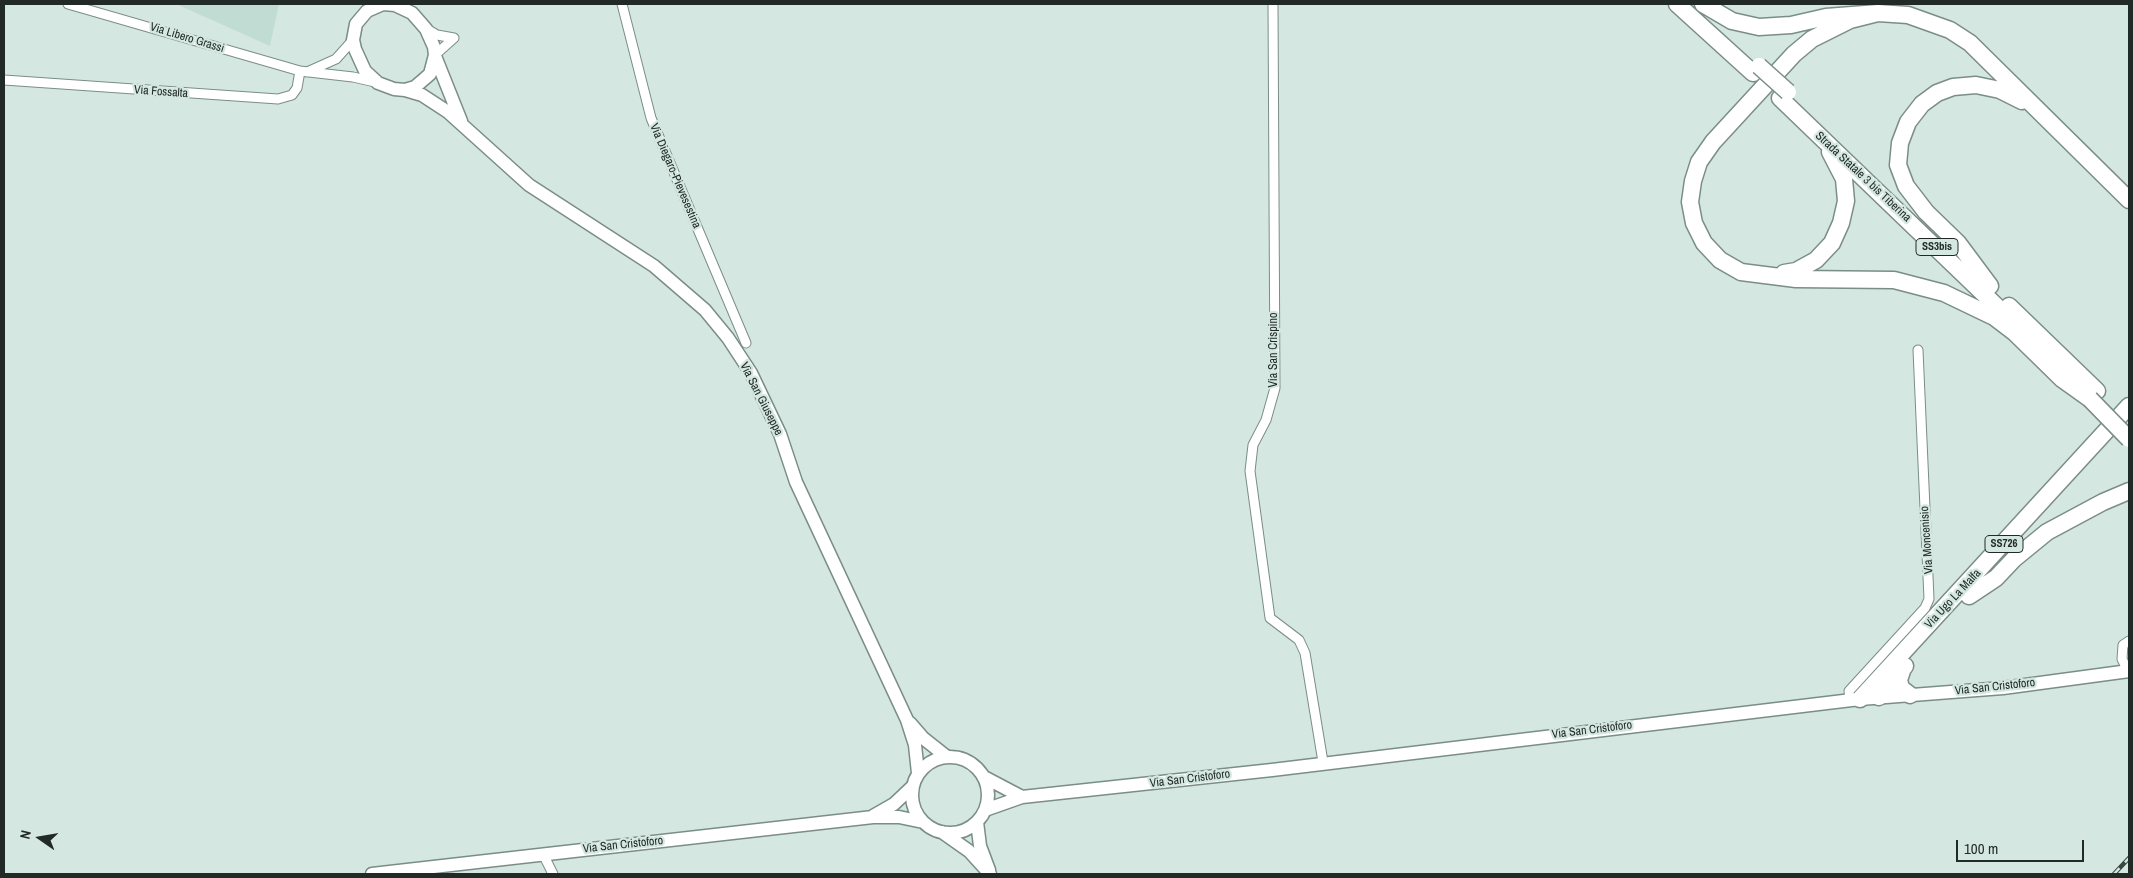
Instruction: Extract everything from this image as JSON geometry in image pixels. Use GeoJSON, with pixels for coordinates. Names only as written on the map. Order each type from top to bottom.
{"type":"FeatureCollection","features":[{"type":"Feature","properties":{"kind":"highway","name":"Strada Statale 3 bis Tiberina"},"geometry":{"type":"LineString","coordinates":[[1677,4],[1756,69]]}},
{"type":"Feature","properties":{"kind":"highway","name":"Strada Statale 3 bis Tiberina"},"geometry":{"type":"LineString","coordinates":[[1691,4],[1756,69],[1995,292],[2093,395],[2129,439]]}},
{"type":"Feature","properties":{"kind":"highway"},"geometry":{"type":"LineString","coordinates":[[1702,4],[1732,21],[1759,27],[1792,25],[1826,17],[1878,13],[1908,15],[1950,30],[1970,43],[2129,200]]}},
{"type":"Feature","properties":{"kind":"highway"},"geometry":{"type":"LineString","coordinates":[[1878,13],[1850,20],[1829,29],[1806,44],[1794,54],[1713,142],[1700,162],[1693,181],[1690,202],[1694,223],[1704,243],[1720,260],[1741,272],[1767,277],[1894,280],[1944,293],[1994,317],[2015,333],[2062,379],[2093,395]]}},
{"type":"Feature","properties":{"kind":"highway"},"geometry":{"type":"LineString","coordinates":[[1995,292],[1958,243],[1926,212],[1906,186],[1898,165],[1900,143],[1908,122],[1922,104],[1936,93],[1953,87],[1976,85],[2000,90],[2035,107]]}},
{"type":"Feature","properties":{"kind":"highway","name":"Strada Statale 3 bis Tiberina"},"geometry":{"type":"LineString","coordinates":[[1784,95],[2093,395],[2129,423]]}},
{"type":"Feature","properties":{"kind":"highway"},"geometry":{"type":"LineString","coordinates":[[1767,277],[1796,271],[1816,260],[1832,243],[1841,223],[1846,201],[1844,179],[1833,156],[1784,95]]}},
{"type":"Feature","properties":{"kind":"highway"},"geometry":{"type":"LineString","coordinates":[[2103,174],[2129,192]]}},
{"type":"Feature","properties":{"kind":"highway"},"geometry":{"type":"LineString","coordinates":[[2103,174],[2129,212]]}},
{"type":"Feature","properties":{"kind":"highway"},"geometry":{"type":"LineString","coordinates":[[2056,486],[2082,445],[2129,391]]}},
{"type":"Feature","properties":{"kind":"highway","name":"Via Ugo La Malfa"},"geometry":{"type":"LineString","coordinates":[[1878,689],[2056,486],[2129,406]]}},
{"type":"Feature","properties":{"kind":"highway","name":"Via Ugo La Malfa"},"geometry":{"type":"LineString","coordinates":[[1903,668],[2129,423]]}},
{"type":"Feature","properties":{"kind":"highway"},"geometry":{"type":"LineString","coordinates":[[1969,596],[1996,578],[2014,559],[2047,532],[2103,502],[2129,491]]}},
{"type":"Feature","properties":{"kind":"highway"},"geometry":{"type":"LineString","coordinates":[[1903,668],[1899,680],[1901,688],[1910,695]]}},
{"type":"Feature","properties":{"kind":"highway","name":"SS726"},"geometry":{"type":"LineString","coordinates":[[1855,699],[1878,689],[1903,668]]}},
{"type":"Feature","properties":{"kind":"street","name":"Via Libero Grassi"},"geometry":{"type":"LineString","coordinates":[[68,4],[303,72],[354,77],[378,83]]}},
{"type":"Feature","properties":{"kind":"street"},"geometry":{"type":"LineString","coordinates":[[361,4],[353,40],[360,64],[378,83],[394,89],[405,90],[416,86],[430,74],[435,55],[426,29]]}},
{"type":"Feature","properties":{"kind":"street"},"geometry":{"type":"LineString","coordinates":[[356,24],[367,11],[374,7],[383,4],[402,6],[412,13],[426,29],[436,35],[458,37],[435,55]]}},
{"type":"Feature","properties":{"kind":"street","name":"Via Diegaro-Pievesestina"},"geometry":{"type":"LineString","coordinates":[[622,4],[651,118],[746,343]]}},
{"type":"Feature","properties":{"kind":"street","name":"Via San Crispino"},"geometry":{"type":"LineString","coordinates":[[1273,4],[1275,388],[1266,420],[1253,445],[1250,471],[1270,618],[1299,640],[1305,653],[1323,762]]}},
{"type":"Feature","properties":{"kind":"street"},"geometry":{"type":"LineString","coordinates":[[303,72],[336,59],[353,40]]}},
{"type":"Feature","properties":{"kind":"street","name":"Via San Giuseppe"},"geometry":{"type":"LineString","coordinates":[[435,55],[462,124]]}},
{"type":"Feature","properties":{"kind":"street","name":"Via Fossalta"},"geometry":{"type":"LineString","coordinates":[[4,80],[278,99],[292,95],[303,72]]}},
{"type":"Feature","properties":{"kind":"street","name":"Via San Giuseppe"},"geometry":{"type":"LineString","coordinates":[[405,90],[422,95],[462,124],[495,157],[529,185],[654,266],[705,310],[728,338],[751,373],[780,434],[796,482],[907,720],[915,745],[918,773]]}},
{"type":"Feature","properties":{"kind":"street","name":"Via Moncenisio"},"geometry":{"type":"LineString","coordinates":[[1855,699],[1849,691],[1925,608],[1929,599],[1918,350]]}},
{"type":"Feature","properties":{"kind":"street","name":"Via San Cristoforo"},"geometry":{"type":"LineString","coordinates":[[1878,689],[1910,695],[2004,688],[2129,671],[2122,659],[2123,645],[2129,641]]}},
{"type":"Feature","properties":{"kind":"street","name":"Via San Cristoforo"},"geometry":{"type":"LineString","coordinates":[[985,810],[1022,797],[1099,790],[1855,699]]}},
{"type":"Feature","properties":{"kind":"street","name":"Via San Giuseppe"},"geometry":{"type":"LineString","coordinates":[[907,720],[923,738],[947,757]]}},
{"type":"Feature","properties":{"kind":"street"},"geometry":{"type":"LineString","coordinates":[[990,874],[969,851],[942,832],[923,822],[913,806],[913,786],[918,773],[931,762],[947,757],[968,762],[984,777],[1022,797]]}},
{"type":"Feature","properties":{"kind":"street"},"geometry":{"type":"LineString","coordinates":[[942,832],[961,831],[977,822],[985,810],[987,788],[984,777]]}},
{"type":"Feature","properties":{"kind":"street","name":"Via San Cristoforo"},"geometry":{"type":"LineString","coordinates":[[873,817],[894,804],[913,786]]}},
{"type":"Feature","properties":{"kind":"street","name":"Via San Cristoforo"},"geometry":{"type":"LineString","coordinates":[[372,874],[873,817],[899,817],[923,822]]}},
{"type":"Feature","properties":{"kind":"street"},"geometry":{"type":"LineString","coordinates":[[977,822],[980,846],[990,874]]}},
{"type":"Feature","properties":{"kind":"street"},"geometry":{"type":"LineString","coordinates":[[543,854],[553,874]]}},
{"type":"Feature","properties":{"kind":"shaded area"},"geometry":{"type":"Polygon","coordinates":[[[176,4],[279,4],[270,46],[176,4]]]}},
{"type":"Feature","properties":{"kind":"railway"},"geometry":{"type":"LineString","coordinates":[[2114,874],[2129,858]]}}]}
